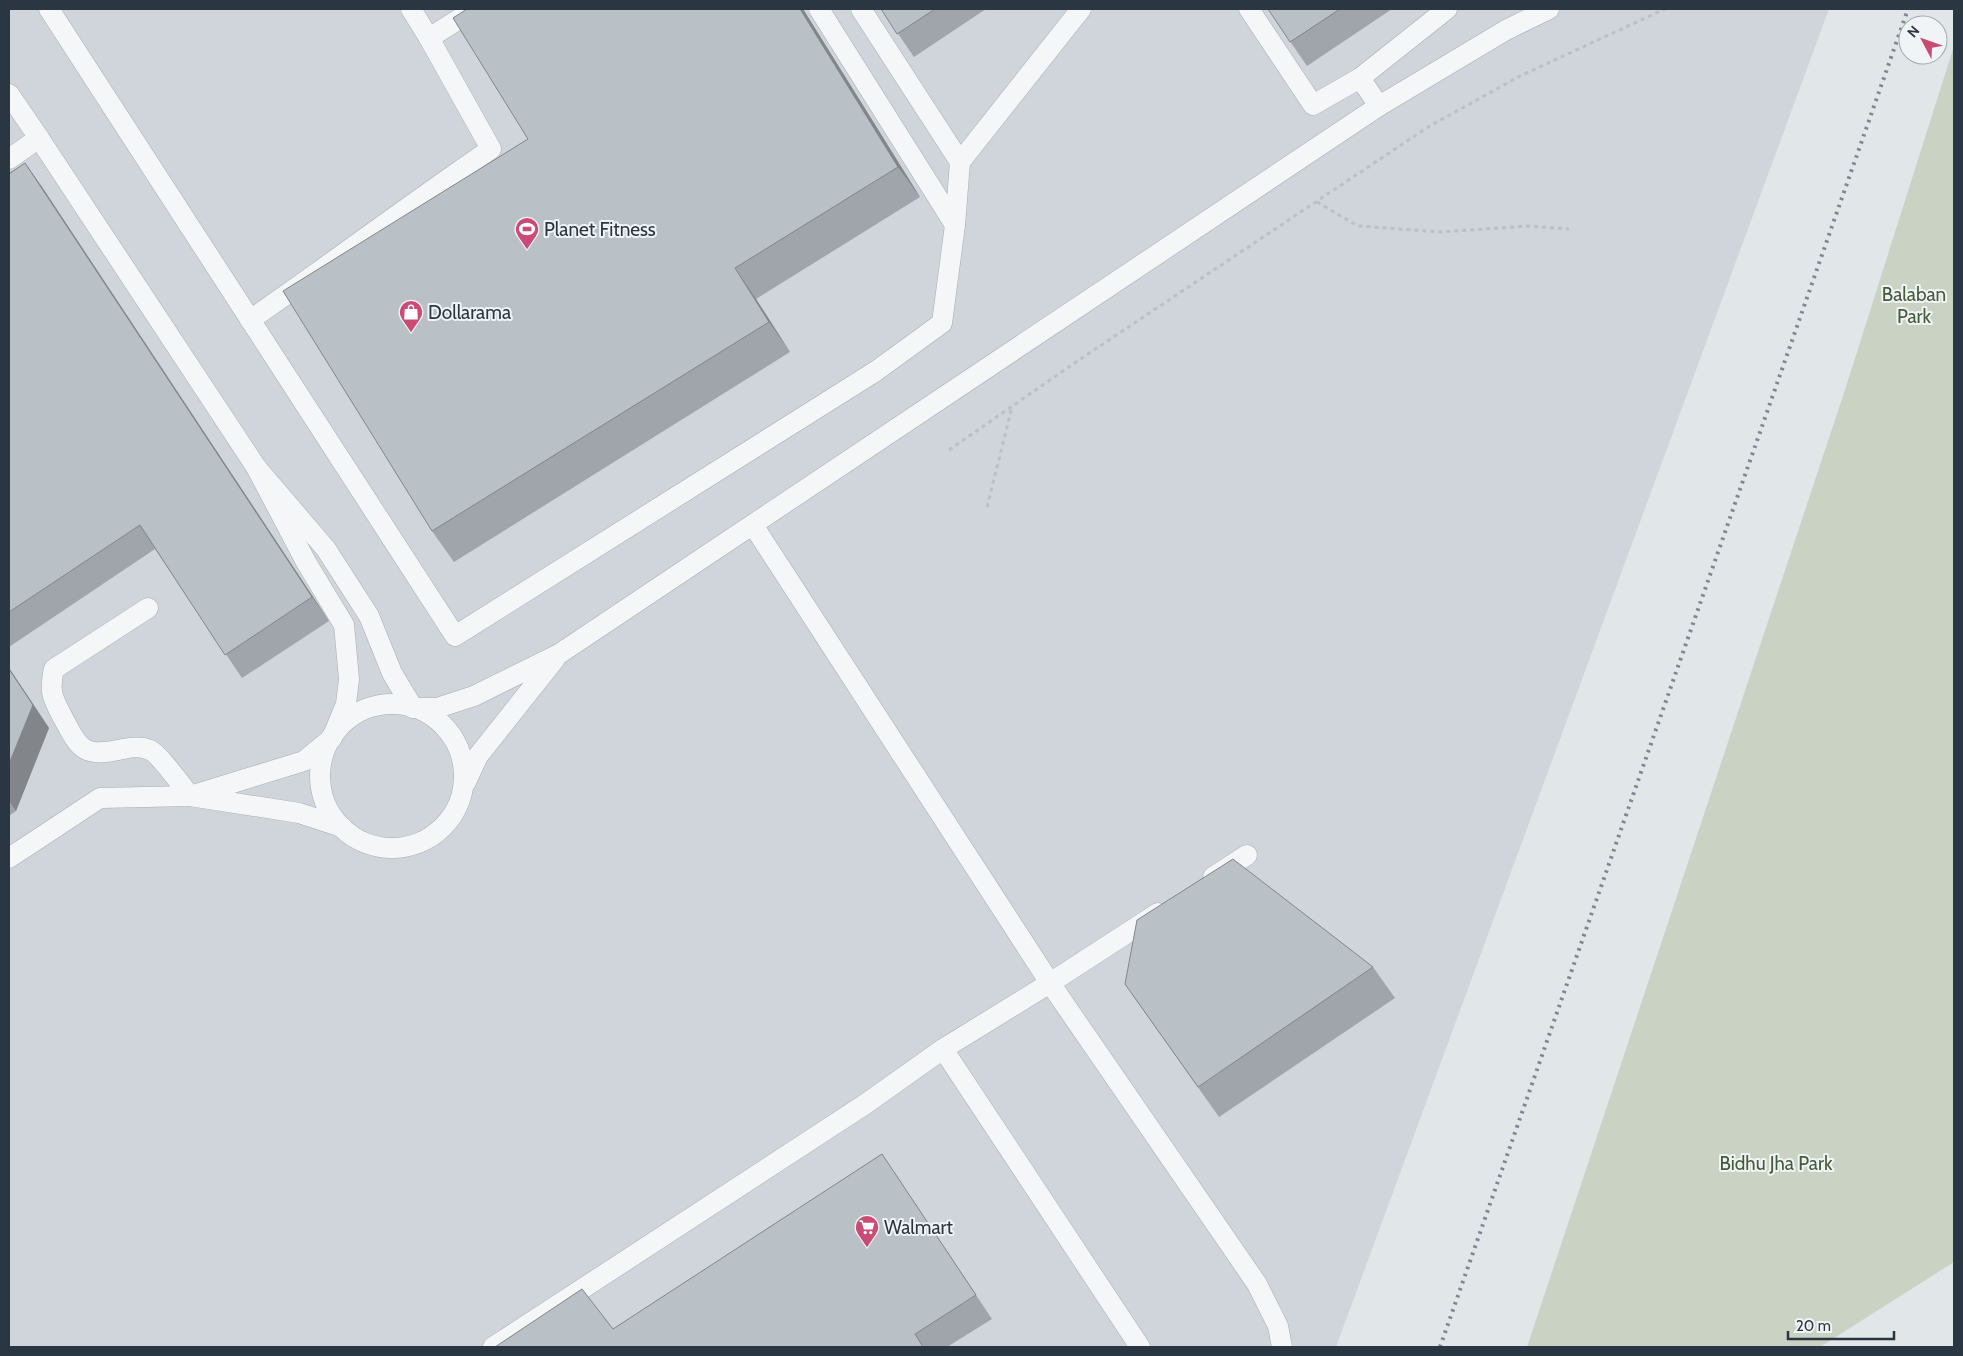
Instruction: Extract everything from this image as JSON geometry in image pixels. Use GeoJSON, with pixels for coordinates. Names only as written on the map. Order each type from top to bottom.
{"type":"FeatureCollection","features":[{"type":"Feature","properties":{"kind":"lane"},"geometry":{"type":"LineString","coordinates":[[49,9],[455,636],[876,371],[942,323],[955,226],[960,162],[1080,9]]}},
{"type":"Feature","properties":{"kind":"lane"},"geometry":{"type":"LineString","coordinates":[[250,320],[330,264],[409,205],[491,149],[430,38],[411,9]]}},
{"type":"Feature","properties":{"kind":"lane"},"geometry":{"type":"LineString","coordinates":[[430,38],[476,9]]}},
{"type":"Feature","properties":{"kind":"lane"},"geometry":{"type":"LineString","coordinates":[[819,9],[955,226]]}},
{"type":"Feature","properties":{"kind":"lane"},"geometry":{"type":"LineString","coordinates":[[861,9],[960,162]]}},
{"type":"Feature","properties":{"kind":"lane"},"geometry":{"type":"LineString","coordinates":[[1249,9],[1312,105],[1360,78],[1447,9]]}},
{"type":"Feature","properties":{"kind":"lane"},"geometry":{"type":"LineString","coordinates":[[412,708],[436,708],[474,696],[559,654],[1380,106],[1506,30],[1549,9]]}},
{"type":"Feature","properties":{"kind":"lane"},"geometry":{"type":"LineString","coordinates":[[1360,78],[1380,106]]}},
{"type":"Feature","properties":{"kind":"lane"},"geometry":{"type":"LineString","coordinates":[[9,94],[256,467],[306,562],[344,624],[348,679],[346,704],[332,738],[304,761],[190,796]]}},
{"type":"Feature","properties":{"kind":"lane"},"geometry":{"type":"LineString","coordinates":[[9,159],[39,138]]}},
{"type":"Feature","properties":{"kind":"lane"},"geometry":{"type":"LineString","coordinates":[[256,467],[326,548],[369,616],[392,673],[412,708]]}},
{"type":"Feature","properties":{"kind":"lane"},"geometry":{"type":"LineString","coordinates":[[753,525],[1050,983],[1256,1284],[1278,1326],[1282,1347]]}},
{"type":"Feature","properties":{"kind":"lane"},"geometry":{"type":"LineString","coordinates":[[148,608],[54,669],[50,684],[53,699],[73,738],[85,751],[104,753],[133,747],[151,750],[190,796]]}},
{"type":"Feature","properties":{"kind":"lane"},"geometry":{"type":"LineString","coordinates":[[464,786],[464,766],[457,743],[443,724],[424,711],[401,704],[378,706],[357,714],[338,728],[326,748],[320,771],[322,794],[332,816],[348,834],[370,845],[394,848],[418,844],[439,832],[454,813],[478,756],[559,654]]}},
{"type":"Feature","properties":{"kind":"lane"},"geometry":{"type":"LineString","coordinates":[[9,858],[100,798],[190,796],[299,813],[342,827]]}},
{"type":"Feature","properties":{"kind":"lane"},"geometry":{"type":"LineString","coordinates":[[1195,889],[1247,854]]}},
{"type":"Feature","properties":{"kind":"lane"},"geometry":{"type":"LineString","coordinates":[[493,1347],[855,1111],[942,1049],[1050,983],[1172,904]]}},
{"type":"Feature","properties":{"kind":"lane"},"geometry":{"type":"LineString","coordinates":[[942,1049],[1140,1347]]}},
{"type":"Feature","properties":{"kind":"path"},"geometry":{"type":"LineString","coordinates":[[949,450],[1428,127],[1520,76],[1665,9]]}},
{"type":"Feature","properties":{"kind":"path"},"geometry":{"type":"LineString","coordinates":[[1317,202],[1358,226],[1441,232],[1527,226],[1569,229]]}},
{"type":"Feature","properties":{"kind":"path"},"geometry":{"type":"LineString","coordinates":[[987,507],[1012,406]]}},
{"type":"Feature","properties":{"kind":"shaded area"},"geometry":{"type":"Polygon","coordinates":[[[9,9],[1829,9],[1336,1347],[9,1347],[9,9]]]}},
{"type":"Feature","properties":{"kind":"green space","name":"Bidhu Jha Park"},"geometry":{"type":"Polygon","coordinates":[[[1954,46],[1954,1262],[1820,1347],[1527,1347],[1844,393],[1954,46]]]}},
{"type":"Feature","properties":{"kind":"building"},"geometry":{"type":"Polygon","coordinates":[[[467,9],[800,9],[898,167],[735,268],[769,322],[432,531],[283,291],[528,139],[453,18],[467,9]]]}},
{"type":"Feature","properties":{"kind":"building"},"geometry":{"type":"Polygon","coordinates":[[[881,9],[935,9],[897,34],[881,9]]]}},
{"type":"Feature","properties":{"kind":"building"},"geometry":{"type":"Polygon","coordinates":[[[1268,9],[1340,9],[1290,42],[1268,9]]]}},
{"type":"Feature","properties":{"kind":"building"},"geometry":{"type":"Polygon","coordinates":[[[25,163],[312,597],[225,655],[140,525],[9,612],[9,174],[25,163]]]}},
{"type":"Feature","properties":{"kind":"building"},"geometry":{"type":"Polygon","coordinates":[[[9,669],[33,705],[9,764],[9,669]]]}},
{"type":"Feature","properties":{"kind":"building"},"geometry":{"type":"Polygon","coordinates":[[[1233,859],[1373,967],[1198,1087],[1125,984],[1137,920],[1233,859]]]}},
{"type":"Feature","properties":{"kind":"building","name":"Walmart"},"geometry":{"type":"Polygon","coordinates":[[[882,1154],[976,1295],[915,1334],[923,1347],[495,1347],[582,1289],[613,1329],[882,1154]]]}},
{"type":"Feature","properties":{"kind":"railway"},"geometry":{"type":"LineString","coordinates":[[1440,1347],[1908,9]]}},
{"type":"Feature","properties":{"kind":"place","name":"Planet Fitness"},"geometry":{"type":"Point","coordinates":[527,250]}},
{"type":"Feature","properties":{"kind":"place","name":"Dollarama"},"geometry":{"type":"Point","coordinates":[411,333]}},
{"type":"Feature","properties":{"kind":"place","name":"Walmart"},"geometry":{"type":"Point","coordinates":[867,1248]}},
{"type":"Feature","properties":{"kind":"park label","name":"Balaban Park"},"geometry":{"type":"Point","coordinates":[1914,305]}}]}
